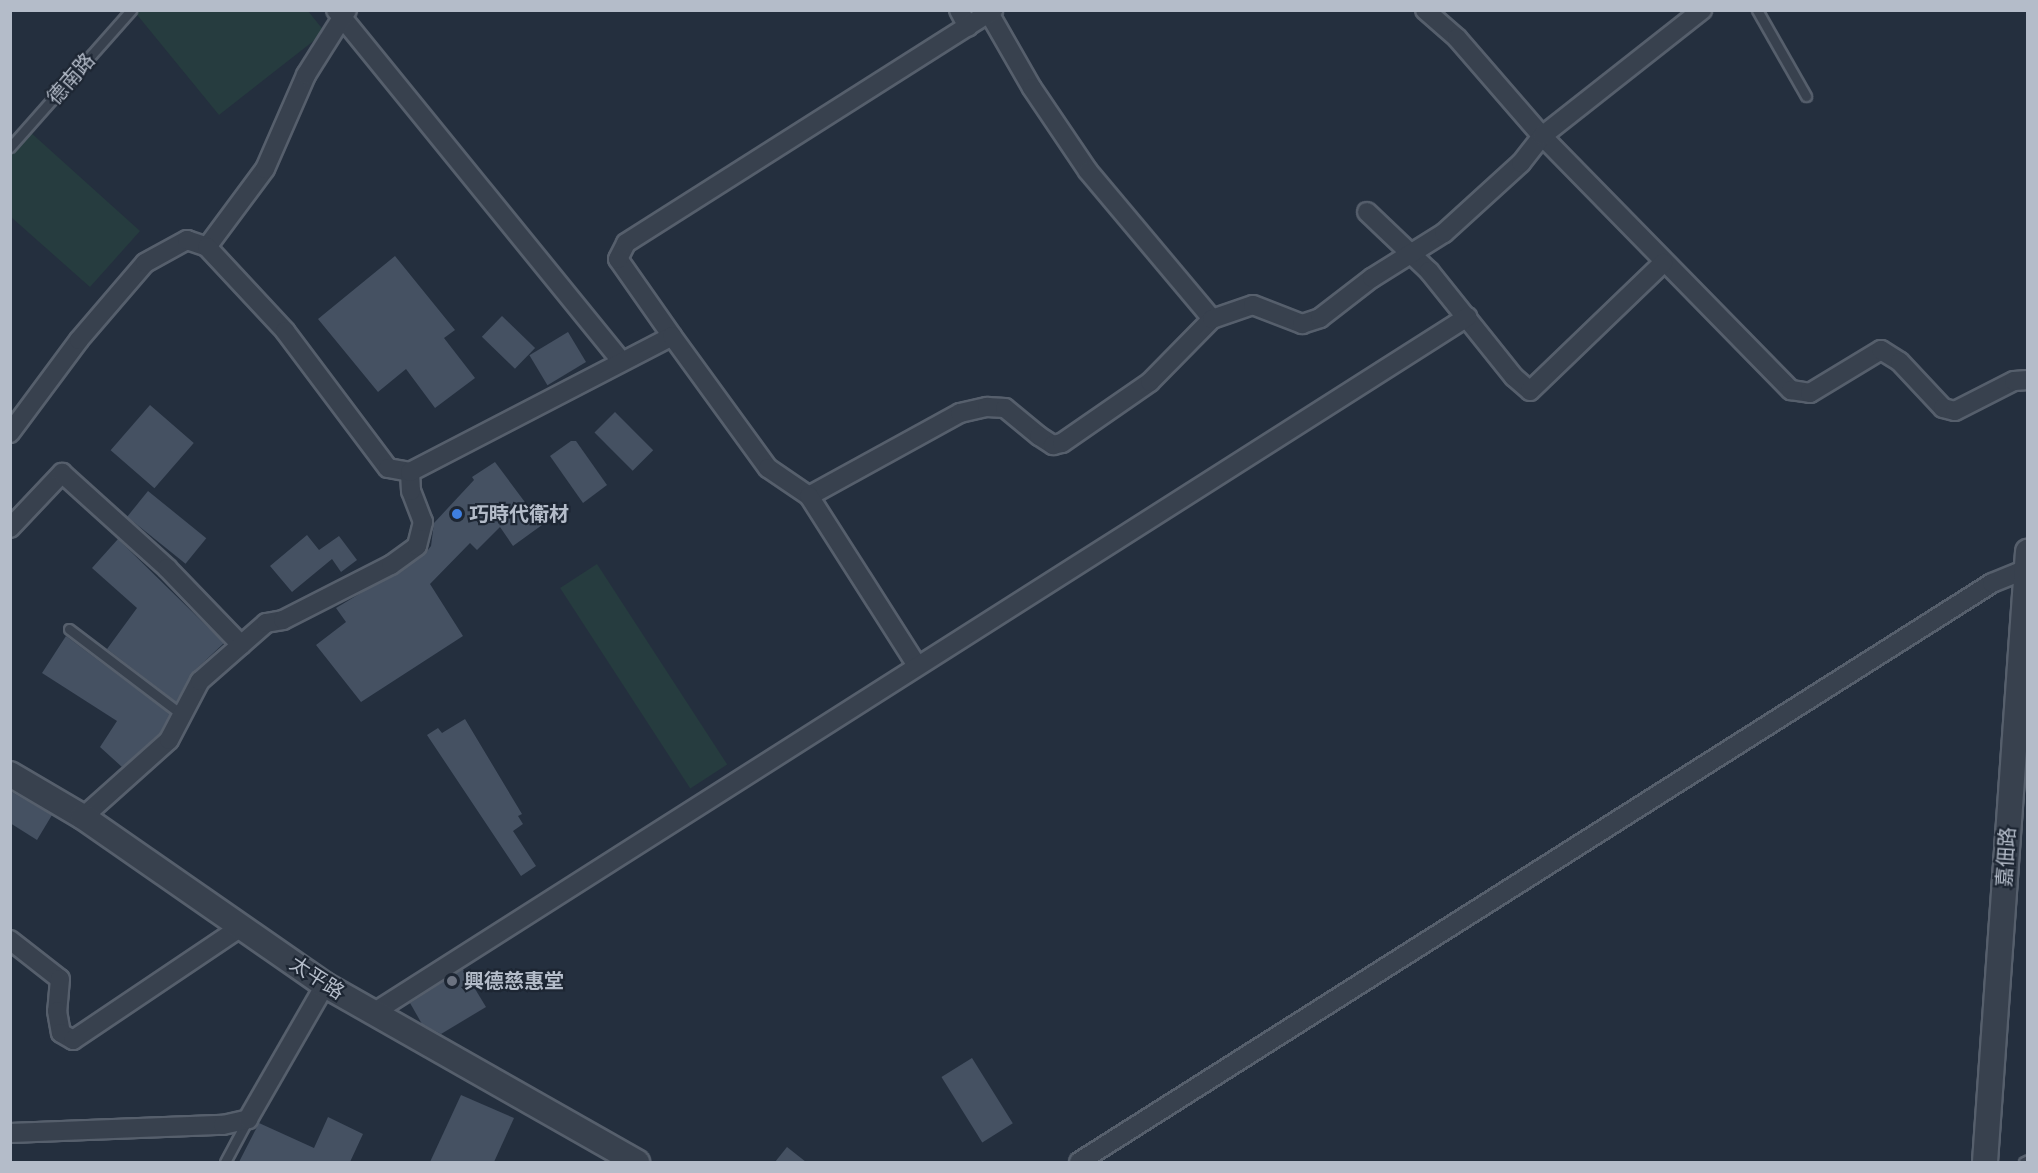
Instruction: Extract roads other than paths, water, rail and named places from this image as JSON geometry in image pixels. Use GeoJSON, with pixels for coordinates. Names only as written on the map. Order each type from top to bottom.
{"type":"FeatureCollection","features":[{"type":"Feature","properties":{"kind":"street"},"geometry":{"type":"LineString","coordinates":[[1425,10],[1457,38],[1542,136],[1663,263],[1791,390],[1801,395],[1810,393],[1881,350],[1900,362],[1943,408],[1955,411],[2014,381],[2028,380]]}},
{"type":"Feature","properties":{"kind":"street"},"geometry":{"type":"LineString","coordinates":[[809,496],[960,413],[987,407],[1005,408],[1053,445],[1062,443],[1150,382],[1212,319],[1253,305],[1302,324],[1320,318],[1444,233],[1521,163],[1542,136],[1702,10]]}},
{"type":"Feature","properties":{"kind":"street"},"geometry":{"type":"LineString","coordinates":[[916,664],[809,496],[768,468],[618,259],[626,243],[965,21],[991,12],[1032,88],[1088,171],[1212,319]]}},
{"type":"Feature","properties":{"kind":"street"},"geometry":{"type":"LineString","coordinates":[[207,247],[265,169],[306,75],[342,13],[621,361]]}},
{"type":"Feature","properties":{"kind":"street"},"geometry":{"type":"LineString","coordinates":[[1367,212],[1409,255],[1430,271],[1530,391],[1663,263]]}},
{"type":"Feature","properties":{"kind":"street"},"geometry":{"type":"LineString","coordinates":[[10,433],[79,340],[145,263],[187,240],[207,247],[285,332],[388,468],[410,472],[672,336]]}},
{"type":"Feature","properties":{"kind":"street"},"geometry":{"type":"LineString","coordinates":[[373,1013],[916,664],[1467,317]]}},
{"type":"Feature","properties":{"kind":"street"},"geometry":{"type":"LineString","coordinates":[[83,817],[169,740],[200,681],[266,623],[283,620],[391,565],[417,546],[423,522],[411,491],[410,472]]}},
{"type":"Feature","properties":{"kind":"street"},"geometry":{"type":"LineString","coordinates":[[10,528],[62,473],[167,568],[241,645]]}},
{"type":"Feature","properties":{"kind":"street"},"geometry":{"type":"LineString","coordinates":[[1079,1162],[2027,560]]}},
{"type":"Feature","properties":{"kind":"street","name":"嘉佃路"},"geometry":{"type":"LineString","coordinates":[[1985,1162],[2027,560]]}},
{"type":"Feature","properties":{"kind":"street","name":"太平路"},"geometry":{"type":"LineString","coordinates":[[10,774],[83,817],[325,986],[637,1162]]}},
{"type":"Feature","properties":{"kind":"street"},"geometry":{"type":"LineString","coordinates":[[10,940],[60,979],[57,1011],[61,1033],[73,1040],[241,927]]}},
{"type":"Feature","properties":{"kind":"street"},"geometry":{"type":"LineString","coordinates":[[10,1133],[223,1125],[248,1119],[325,986]]}},
{"type":"Feature","properties":{"kind":"lane","name":"德南路"},"geometry":{"type":"LineString","coordinates":[[10,147],[131,10]]}},
{"type":"Feature","properties":{"kind":"lane"},"geometry":{"type":"LineString","coordinates":[[1757,10],[1806,96]]}},
{"type":"Feature","properties":{"kind":"lane"},"geometry":{"type":"LineString","coordinates":[[69,629],[181,714]]}},
{"type":"Feature","properties":{"kind":"lane"},"geometry":{"type":"LineString","coordinates":[[225,1162],[248,1119]]}},
{"type":"Feature","properties":{"kind":"place","name":"巧時代衛材"},"geometry":{"type":"Point","coordinates":[457,514]}},
{"type":"Feature","properties":{"kind":"place","name":"興德慈惠堂"},"geometry":{"type":"Point","coordinates":[452,981]}}]}
